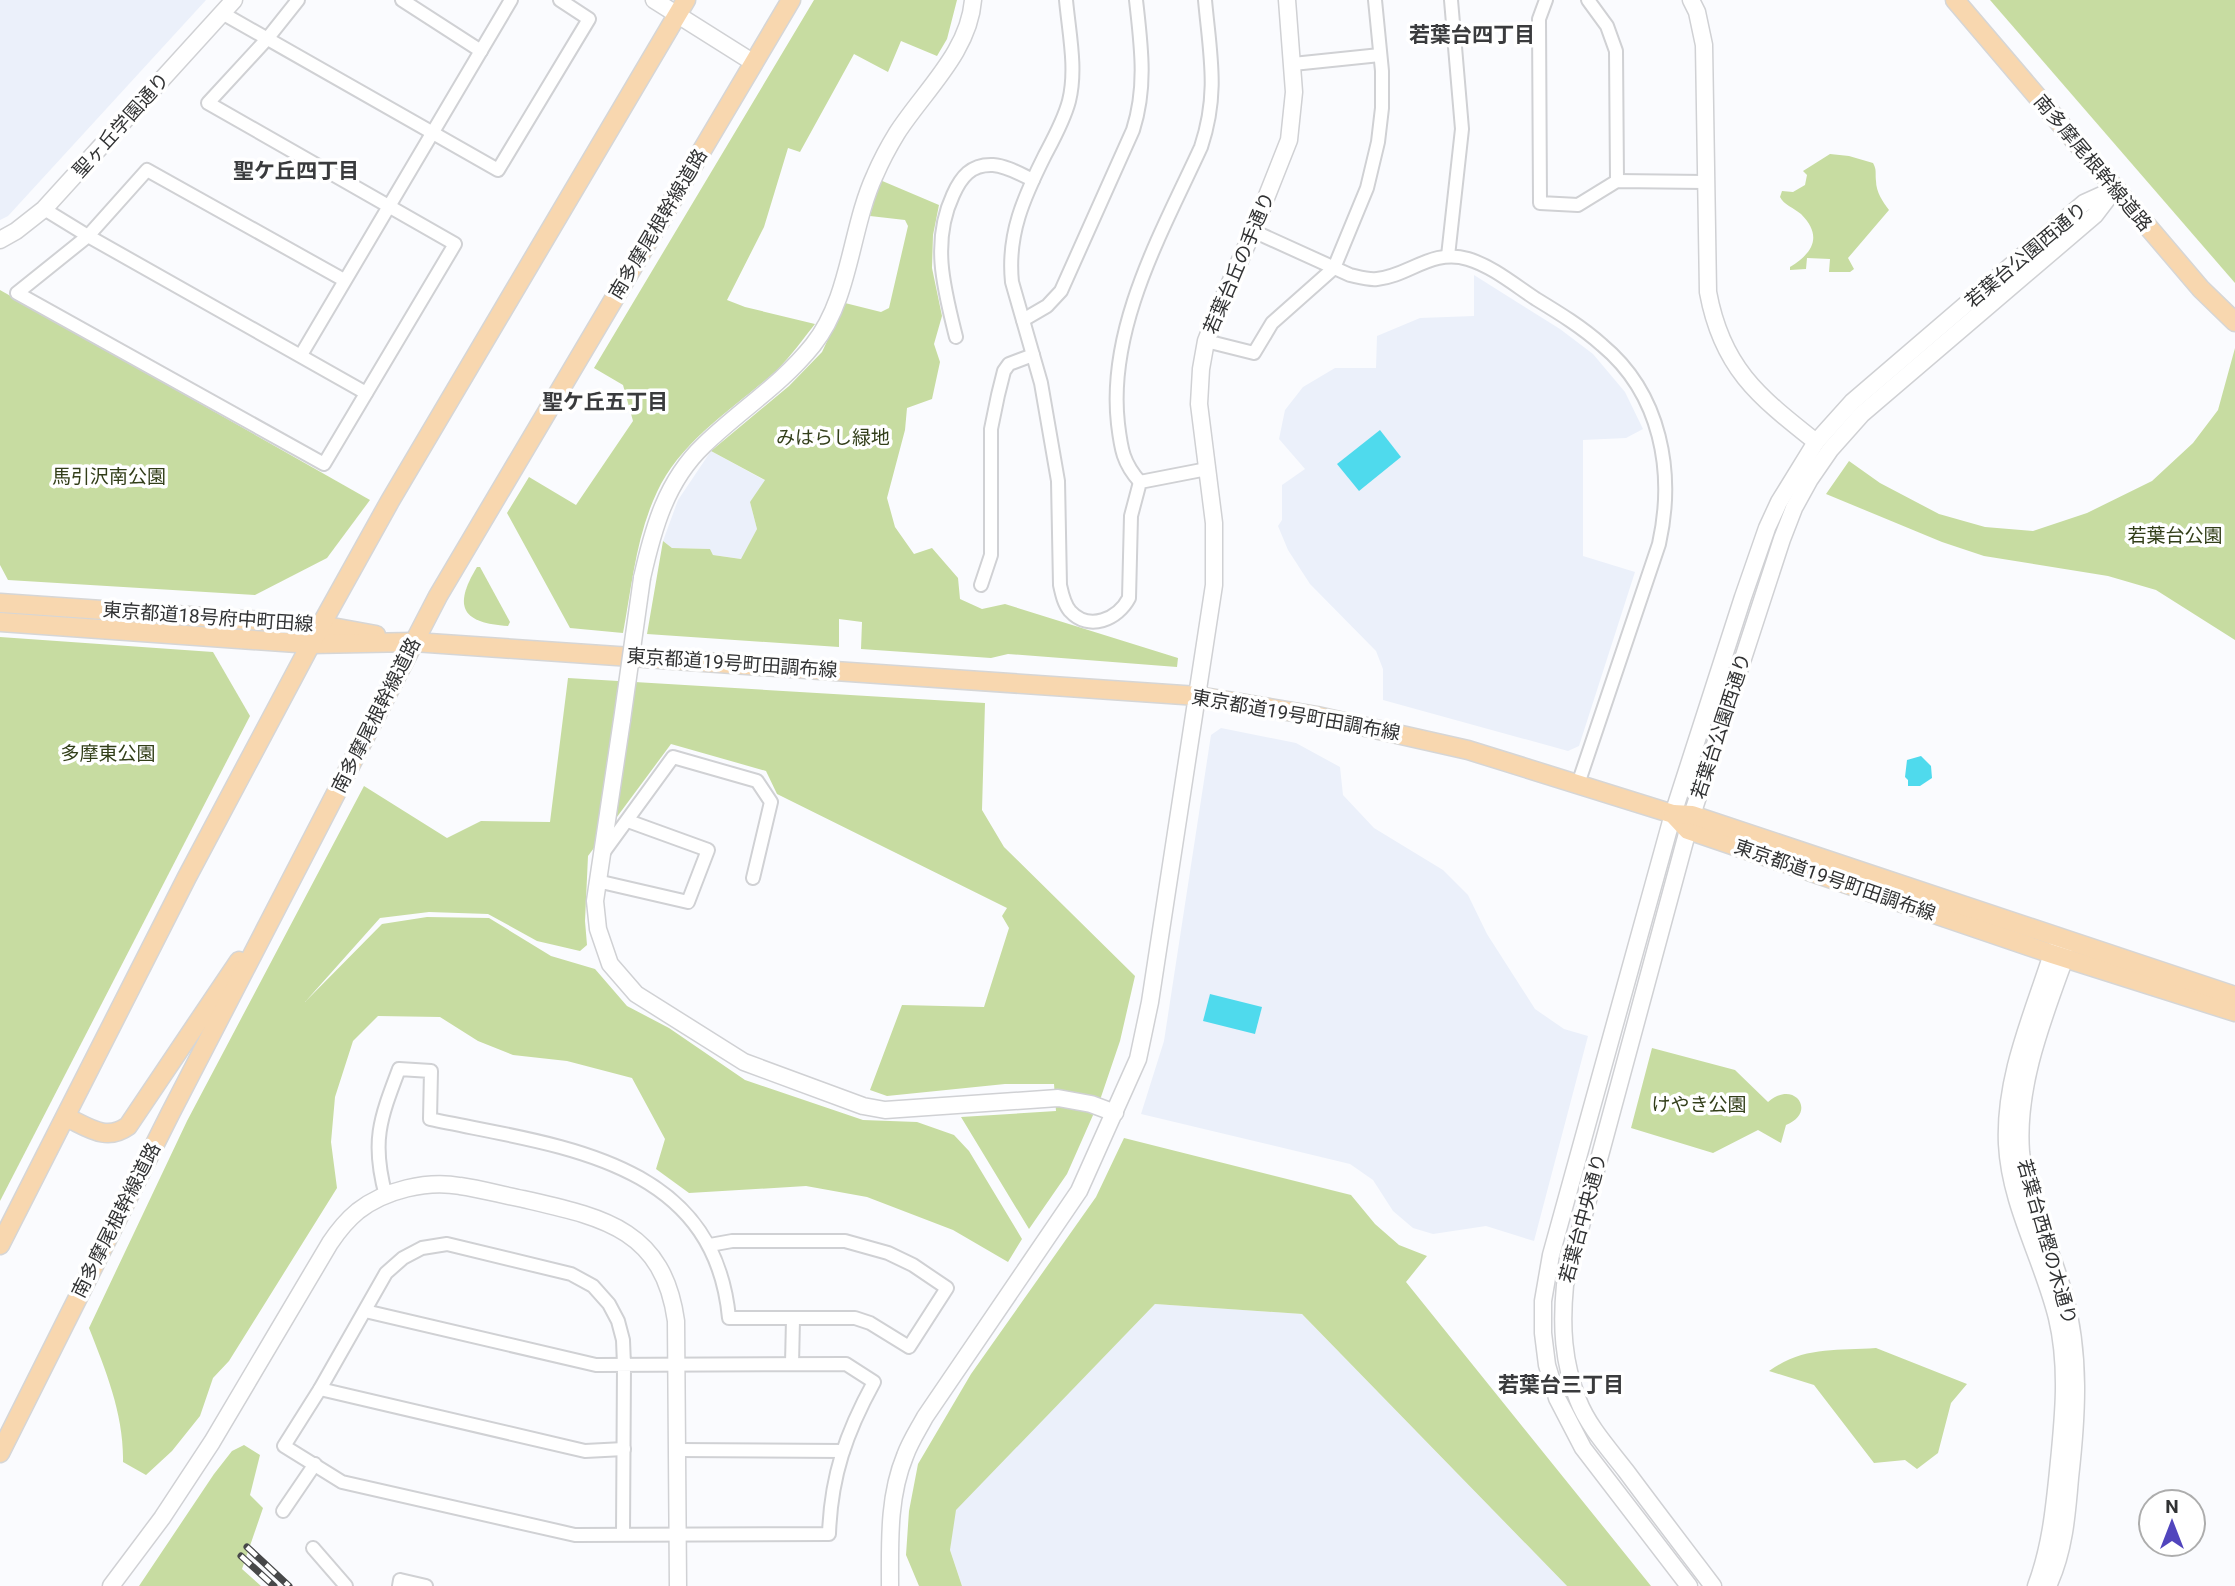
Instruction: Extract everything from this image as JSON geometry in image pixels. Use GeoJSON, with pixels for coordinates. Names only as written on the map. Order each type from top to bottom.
{"type":"FeatureCollection","features":[{"type":"Feature","properties":{"kind":"main road","name":"南多摩尾根幹線道路"},"geometry":{"type":"LineString","coordinates":[[0,1452],[91,1269],[438,596],[791,0]]}},
{"type":"Feature","properties":{"kind":"main road","name":"南多摩尾根幹線道路"},"geometry":{"type":"LineString","coordinates":[[1955,0],[2201,289],[2235,323]]}},
{"type":"Feature","properties":{"kind":"main road"},"geometry":{"type":"LineString","coordinates":[[0,1245],[187,877],[321,625],[390,501],[681,7]]}},
{"type":"Feature","properties":{"kind":"main road","name":"東京都道18号府中町田線"},"geometry":{"type":"LineString","coordinates":[[0,603],[321,625],[414,642]]}},
{"type":"Feature","properties":{"kind":"main road","name":"東京都道18号府中町田線"},"geometry":{"type":"LineString","coordinates":[[0,622],[311,644]]}},
{"type":"Feature","properties":{"kind":"main road","name":"東京都道19号町田調布線"},"geometry":{"type":"LineString","coordinates":[[311,644],[414,642],[1198,696],[1317,716],[1468,750],[1672,814],[1690,823],[2235,1012]]}},
{"type":"Feature","properties":{"kind":"main road"},"geometry":{"type":"LineString","coordinates":[[65,1117],[101,1133],[113,1134],[128,1126],[202,1014],[274,913]]}},
{"type":"Feature","properties":{"kind":"main road","name":"東京都道19号町田調布線"},"geometry":{"type":"LineString","coordinates":[[2060,950],[2235,996]]}},
{"type":"Feature","properties":{"kind":"street"},"geometry":{"type":"LineString","coordinates":[[298,0],[267,39],[208,103],[455,244],[324,464],[16,293],[88,236],[147,170],[344,280]]}},
{"type":"Feature","properties":{"kind":"street"},"geometry":{"type":"LineString","coordinates":[[402,0],[481,51]]}},
{"type":"Feature","properties":{"kind":"street"},"geometry":{"type":"LineString","coordinates":[[301,355],[511,0]]}},
{"type":"Feature","properties":{"kind":"street"},"geometry":{"type":"LineString","coordinates":[[228,6],[267,39],[498,170],[589,19],[560,0]]}},
{"type":"Feature","properties":{"kind":"street"},"geometry":{"type":"LineString","coordinates":[[654,0],[681,7],[754,63]]}},
{"type":"Feature","properties":{"kind":"street"},"geometry":{"type":"LineString","coordinates":[[973,0],[969,22],[954,53],[897,133],[874,176],[836,303],[816,342],[785,378],[703,446],[684,468],[667,495],[653,530],[642,578],[597,881],[596,917],[610,964],[636,994],[744,1062],[863,1106],[885,1110],[1058,1098],[1091,1104],[1115,1113]]}},
{"type":"Feature","properties":{"kind":"street"},"geometry":{"type":"LineString","coordinates":[[1066,0],[1072,69],[1068,103],[1033,180],[1013,231],[1011,246],[1012,282],[1047,410],[1058,481],[1060,586],[1063,599],[1071,612],[1082,619],[1094,622],[1107,620],[1124,607],[1129,597],[1130,516],[1140,482]]}},
{"type":"Feature","properties":{"kind":"street"},"geometry":{"type":"LineString","coordinates":[[1023,320],[1047,306],[1061,291],[1133,130],[1140,108],[1143,83],[1136,0]]}},
{"type":"Feature","properties":{"kind":"street"},"geometry":{"type":"LineString","coordinates":[[1140,482],[1127,467],[1120,440],[1116,394],[1118,366],[1124,330],[1134,298],[1210,121],[1213,88],[1205,0]]}},
{"type":"Feature","properties":{"kind":"street","name":"若葉台丘の手通り"},"geometry":{"type":"LineString","coordinates":[[890,1586],[891,1516],[904,1457],[925,1417],[1079,1191],[1138,1059],[1150,1002],[1214,584],[1214,523],[1199,404],[1200,369],[1206,341],[1220,304],[1253,231],[1289,140],[1293,119],[1293,64],[1287,0]]}},
{"type":"Feature","properties":{"kind":"street"},"geometry":{"type":"LineString","coordinates":[[1206,341],[1254,353],[1272,324],[1334,268],[1367,188],[1378,142],[1382,108],[1375,0]]}},
{"type":"Feature","properties":{"kind":"street"},"geometry":{"type":"LineString","coordinates":[[1448,256],[1462,129],[1451,0]]}},
{"type":"Feature","properties":{"kind":"street"},"geometry":{"type":"LineString","coordinates":[[1546,0],[1539,19],[1540,203],[1578,205],[1617,181],[1705,182]]}},
{"type":"Feature","properties":{"kind":"street"},"geometry":{"type":"LineString","coordinates":[[1588,0],[1607,26],[1616,51],[1617,181]]}},
{"type":"Feature","properties":{"kind":"street"},"geometry":{"type":"LineString","coordinates":[[1691,0],[1697,12],[1704,45],[1708,292],[1713,320],[1734,365],[1768,404],[1816,442]]}},
{"type":"Feature","properties":{"kind":"street","name":"聖ヶ丘学園通り"},"geometry":{"type":"LineString","coordinates":[[0,240],[44,209],[228,6]]}},
{"type":"Feature","properties":{"kind":"street"},"geometry":{"type":"LineString","coordinates":[[1293,64],[1380,55]]}},
{"type":"Feature","properties":{"kind":"street"},"geometry":{"type":"LineString","coordinates":[[956,337],[943,286],[940,259],[942,230],[948,206],[959,181],[977,167],[991,165],[1003,167],[1033,180]]}},
{"type":"Feature","properties":{"kind":"street","name":"若葉台公園西通り"},"geometry":{"type":"LineString","coordinates":[[1672,814],[1767,528],[1796,471],[1816,442],[1852,402],[2084,203],[2115,188]]}},
{"type":"Feature","properties":{"kind":"street","name":"若葉台公園西通り"},"geometry":{"type":"LineString","coordinates":[[1690,823],[1782,539],[1794,508],[1830,450],[1862,414],[2095,215],[2115,188]]}},
{"type":"Feature","properties":{"kind":"street"},"geometry":{"type":"LineString","coordinates":[[44,209],[366,393]]}},
{"type":"Feature","properties":{"kind":"street"},"geometry":{"type":"LineString","coordinates":[[1253,231],[1350,275],[1377,279],[1390,277],[1423,261],[1448,256],[1468,259],[1569,320],[1603,345],[1633,378],[1658,428],[1665,483],[1662,529],[1578,784]]}},
{"type":"Feature","properties":{"kind":"street"},"geometry":{"type":"LineString","coordinates":[[981,585],[991,555],[990,429],[1003,371],[1018,359],[1033,355]]}},
{"type":"Feature","properties":{"kind":"street"},"geometry":{"type":"LineString","coordinates":[[1140,482],[1207,469]]}},
{"type":"Feature","properties":{"kind":"street"},"geometry":{"type":"LineString","coordinates":[[601,856],[673,757],[757,781],[771,802],[753,877]]}},
{"type":"Feature","properties":{"kind":"street","name":"若葉台中央通り"},"geometry":{"type":"LineString","coordinates":[[1672,814],[1551,1255],[1542,1318],[1547,1366],[1564,1414],[1583,1448],[1689,1586]]}},
{"type":"Feature","properties":{"kind":"street"},"geometry":{"type":"LineString","coordinates":[[597,881],[688,902],[708,850],[628,821]]}},
{"type":"Feature","properties":{"kind":"street","name":"若葉台中央通り"},"geometry":{"type":"LineString","coordinates":[[1690,823],[1565,1285],[1562,1319],[1563,1349],[1579,1404],[1600,1437],[1713,1586]]}},
{"type":"Feature","properties":{"kind":"street","name":"若葉台西樫の木通り"},"geometry":{"type":"LineString","coordinates":[[2036,1586],[2048,1546],[2053,1512],[2062,1429],[2063,1373],[2057,1318],[2010,1171],[2007,1116],[2017,1060],[2060,950]]}},
{"type":"Feature","properties":{"kind":"street","name":"若葉台西樫の木通り"},"geometry":{"type":"LineString","coordinates":[[2048,1586],[2058,1565],[2066,1525],[2076,1425],[2076,1373],[2069,1315],[2027,1183],[2021,1155],[2021,1126],[2024,1086],[2060,950]]}},
{"type":"Feature","properties":{"kind":"street"},"geometry":{"type":"LineString","coordinates":[[386,1196],[379,1164],[381,1117],[399,1069],[431,1071],[430,1119],[577,1152],[631,1171],[673,1201],[710,1245],[722,1277],[729,1318],[855,1318],[870,1323],[909,1347],[947,1288],[913,1265],[888,1253],[845,1241],[732,1241],[710,1245]]}},
{"type":"Feature","properties":{"kind":"street"},"geometry":{"type":"LineString","coordinates":[[111,1586],[162,1518],[212,1442],[330,1243],[343,1226],[359,1210],[386,1196],[408,1188],[433,1184],[458,1185],[586,1213],[631,1236],[650,1255],[664,1277],[673,1299],[677,1321],[678,1586]]}},
{"type":"Feature","properties":{"kind":"street"},"geometry":{"type":"LineString","coordinates":[[365,1311],[596,1366],[624,1365],[677,1364],[846,1364],[874,1382],[850,1431],[833,1481],[829,1534],[678,1535],[623,1535],[575,1535],[342,1482],[284,1446],[386,1273],[403,1258],[422,1248],[447,1244],[571,1274],[593,1286],[609,1304],[618,1321],[623,1340],[624,1365],[623,1535]]}},
{"type":"Feature","properties":{"kind":"street"},"geometry":{"type":"LineString","coordinates":[[792,1364],[793,1319]]}},
{"type":"Feature","properties":{"kind":"street"},"geometry":{"type":"LineString","coordinates":[[320,1389],[585,1451],[624,1449]]}},
{"type":"Feature","properties":{"kind":"street"},"geometry":{"type":"LineString","coordinates":[[677,1450],[843,1451]]}},
{"type":"Feature","properties":{"kind":"street"},"geometry":{"type":"LineString","coordinates":[[283,1511],[315,1464]]}},
{"type":"Feature","properties":{"kind":"street"},"geometry":{"type":"LineString","coordinates":[[313,1548],[346,1586]]}},
{"type":"Feature","properties":{"kind":"street"},"geometry":{"type":"LineString","coordinates":[[399,1586],[400,1580],[426,1586]]}},
{"type":"Feature","properties":{"kind":"shaded area"},"geometry":{"type":"Polygon","coordinates":[[[0,0],[206,0],[8,216],[0,220],[0,0]]]}},
{"type":"Feature","properties":{"kind":"shaded area"},"geometry":{"type":"Polygon","coordinates":[[[1474,275],[1560,329],[1593,354],[1625,392],[1643,429],[1626,438],[1583,440],[1583,556],[1635,572],[1579,746],[1568,751],[1383,700],[1383,669],[1376,651],[1310,584],[1288,550],[1278,526],[1282,520],[1282,485],[1305,469],[1279,439],[1285,410],[1303,387],[1335,368],[1376,368],[1377,336],[1420,318],[1474,316],[1474,275]]]}},
{"type":"Feature","properties":{"kind":"shaded area"},"geometry":{"type":"Polygon","coordinates":[[[711,451],[766,481],[750,502],[757,529],[742,559],[713,555],[710,549],[672,548],[663,541],[678,500],[711,451]]]}},
{"type":"Feature","properties":{"kind":"shaded area"},"geometry":{"type":"Polygon","coordinates":[[[1221,728],[1296,743],[1340,767],[1343,795],[1374,828],[1443,870],[1468,895],[1487,934],[1535,1009],[1564,1029],[1588,1036],[1534,1241],[1486,1226],[1433,1234],[1413,1228],[1393,1211],[1373,1180],[1350,1164],[1141,1114],[1164,1041],[1211,735],[1221,728]]]}},
{"type":"Feature","properties":{"kind":"shaded area"},"geometry":{"type":"Polygon","coordinates":[[[1155,1304],[1302,1314],[1567,1586],[962,1586],[950,1550],[955,1510],[1155,1304]]]}},
{"type":"Feature","properties":{"kind":"green space"},"geometry":{"type":"Polygon","coordinates":[[[814,0],[957,0],[947,39],[937,56],[901,41],[888,72],[854,54],[800,152],[788,148],[764,227],[727,300],[815,324],[777,370],[711,425],[667,473],[644,526],[623,633],[570,628],[507,513],[529,477],[576,505],[633,421],[623,385],[594,368],[814,0]]]}},
{"type":"Feature","properties":{"kind":"green space"},"geometry":{"type":"Polygon","coordinates":[[[1990,0],[2235,0],[2235,283],[1990,0]]]}},
{"type":"Feature","properties":{"kind":"green space"},"geometry":{"type":"Polygon","coordinates":[[[1830,154],[1873,163],[1877,189],[1889,210],[1848,258],[1854,269],[1850,272],[1829,272],[1830,259],[1807,258],[1806,269],[1790,270],[1790,267],[1805,256],[1813,237],[1808,222],[1782,200],[1782,191],[1793,192],[1805,185],[1807,175],[1803,171],[1830,154]]]}},
{"type":"Feature","properties":{"kind":"green space","name":"みはらし緑地"},"geometry":{"type":"Polygon","coordinates":[[[880,180],[939,205],[933,235],[932,268],[942,316],[934,344],[940,362],[932,399],[907,408],[905,430],[887,498],[895,527],[914,554],[932,548],[958,578],[960,599],[982,609],[1005,604],[1178,658],[1177,667],[1008,654],[991,658],[861,649],[862,622],[839,619],[839,647],[647,634],[663,541],[672,548],[710,549],[713,555],[741,559],[757,529],[750,502],[765,480],[711,451],[789,386],[822,352],[845,303],[881,312],[889,308],[908,226],[905,220],[870,216],[880,180]]]}},
{"type":"Feature","properties":{"kind":"green space","name":"馬引沢南公園"},"geometry":{"type":"Polygon","coordinates":[[[0,290],[370,500],[327,558],[255,595],[8,580],[0,565],[0,290]]]}},
{"type":"Feature","properties":{"kind":"green space","name":"若葉台公園"},"geometry":{"type":"Polygon","coordinates":[[[2235,348],[2235,640],[2156,590],[2108,576],[1984,556],[1942,542],[1826,494],[1849,461],[1880,483],[1939,514],[1985,527],[2033,531],[2087,513],[2152,481],[2193,443],[2218,410],[2235,348]]]}},
{"type":"Feature","properties":{"kind":"green space"},"geometry":{"type":"Polygon","coordinates":[[[477,567],[480,567],[510,622],[508,626],[481,621],[466,611],[465,593],[477,567]]]}},
{"type":"Feature","properties":{"kind":"green space","name":"多摩東公園"},"geometry":{"type":"Polygon","coordinates":[[[0,637],[213,652],[250,716],[0,1201],[0,637]]]}},
{"type":"Feature","properties":{"kind":"green space"},"geometry":{"type":"Polygon","coordinates":[[[568,678],[985,703],[982,810],[1004,847],[1135,976],[1120,1041],[1101,1097],[1067,1174],[1029,1229],[961,1117],[1056,1111],[1054,1084],[1005,1084],[887,1096],[870,1090],[902,1005],[984,1007],[1009,928],[1002,916],[1007,908],[777,794],[766,771],[671,744],[588,856],[585,921],[587,945],[580,951],[537,941],[488,914],[429,912],[380,918],[305,1002],[382,924],[427,917],[489,918],[551,956],[595,969],[627,1006],[669,1028],[745,1080],[863,1120],[917,1122],[954,1135],[969,1151],[1022,1239],[1008,1262],[953,1230],[867,1197],[806,1186],[689,1193],[656,1169],[665,1139],[632,1078],[567,1061],[513,1055],[478,1041],[440,1017],[378,1016],[353,1041],[335,1097],[331,1142],[337,1188],[229,1361],[213,1378],[200,1416],[172,1451],[146,1475],[123,1462],[117,1410],[89,1328],[187,1121],[364,786],[447,838],[481,821],[550,822],[568,678]]]}},
{"type":"Feature","properties":{"kind":"green space","name":"けやき公園"},"geometry":{"type":"Polygon","coordinates":[[[1652,1048],[1735,1070],[1768,1102],[1786,1094],[1794,1096],[1799,1100],[1800,1113],[1786,1125],[1781,1143],[1758,1130],[1713,1153],[1631,1128],[1652,1048]]]}},
{"type":"Feature","properties":{"kind":"green space"},"geometry":{"type":"Polygon","coordinates":[[[1124,1138],[1351,1195],[1375,1224],[1399,1245],[1427,1256],[1406,1282],[1651,1586],[1567,1586],[1302,1314],[1155,1304],[956,1510],[950,1550],[962,1586],[919,1586],[906,1555],[909,1511],[918,1464],[971,1374],[1096,1197],[1124,1138]]]}},
{"type":"Feature","properties":{"kind":"green space"},"geometry":{"type":"Polygon","coordinates":[[[1876,1348],[1967,1384],[1951,1403],[1938,1453],[1917,1469],[1905,1460],[1874,1463],[1814,1385],[1769,1371],[1795,1357],[1820,1351],[1876,1348]]]}},
{"type":"Feature","properties":{"kind":"green space"},"geometry":{"type":"Polygon","coordinates":[[[244,1445],[260,1455],[250,1495],[263,1508],[242,1569],[261,1586],[139,1586],[214,1474],[232,1451],[244,1445]]]}},
{"type":"Feature","properties":{"kind":"water"},"geometry":{"type":"Polygon","coordinates":[[[1380,430],[1401,457],[1359,491],[1337,464],[1380,430]]]}},
{"type":"Feature","properties":{"kind":"water"},"geometry":{"type":"Polygon","coordinates":[[[1921,756],[1931,766],[1932,778],[1920,786],[1908,786],[1905,777],[1907,760],[1921,756]]]}},
{"type":"Feature","properties":{"kind":"water"},"geometry":{"type":"Polygon","coordinates":[[[1210,994],[1262,1007],[1255,1034],[1203,1021],[1210,994]]]}},
{"type":"Feature","properties":{"kind":"railway"},"geometry":{"type":"LineString","coordinates":[[247,1547],[289,1586]]}},
{"type":"Feature","properties":{"kind":"railway"},"geometry":{"type":"LineString","coordinates":[[241,1556],[274,1586]]}},
{"type":"Feature","properties":{"kind":"district","name":"若葉台四丁目"},"geometry":{"type":"Point","coordinates":[1472,35]}},
{"type":"Feature","properties":{"kind":"district","name":"聖ケ丘四丁目"},"geometry":{"type":"Point","coordinates":[296,171]}},
{"type":"Feature","properties":{"kind":"district","name":"聖ケ丘五丁目"},"geometry":{"type":"Point","coordinates":[605,402]}},
{"type":"Feature","properties":{"kind":"district","name":"若葉台三丁目"},"geometry":{"type":"Point","coordinates":[1561,1385]}}]}
